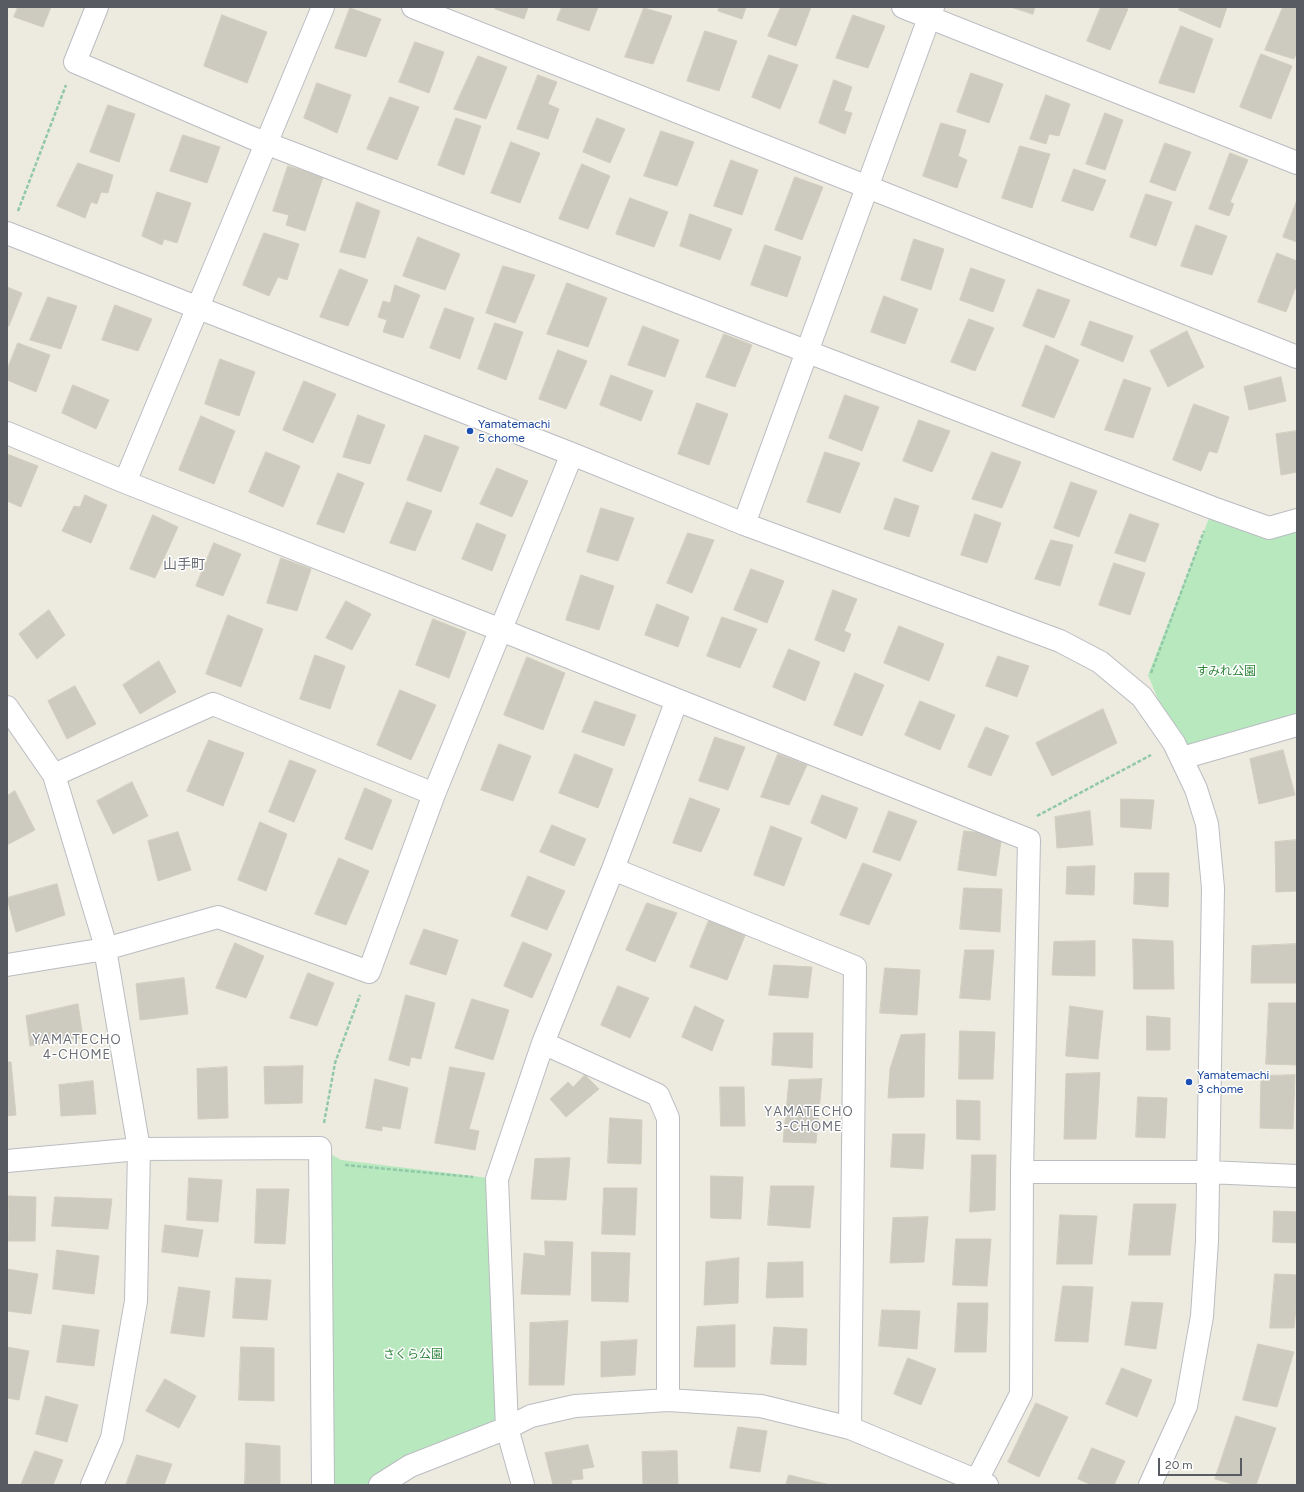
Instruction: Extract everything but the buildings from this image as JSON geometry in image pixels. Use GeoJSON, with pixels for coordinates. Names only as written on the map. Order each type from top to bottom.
{"type":"FeatureCollection","features":[{"type":"Feature","properties":{"kind":"street"},"geometry":{"type":"LineString","coordinates":[[97,7],[75,62],[266,143],[1212,508],[1270,528],[1297,520]]}},
{"type":"Feature","properties":{"kind":"street"},"geometry":{"type":"LineString","coordinates":[[125,482],[323,7]]}},
{"type":"Feature","properties":{"kind":"street"},"geometry":{"type":"LineString","coordinates":[[413,7],[1297,357]]}},
{"type":"Feature","properties":{"kind":"street"},"geometry":{"type":"LineString","coordinates":[[903,7],[932,12],[1297,163]]}},
{"type":"Feature","properties":{"kind":"street"},"geometry":{"type":"LineString","coordinates":[[744,524],[932,12]]}},
{"type":"Feature","properties":{"kind":"street"},"geometry":{"type":"LineString","coordinates":[[8,234],[572,454],[744,524],[1060,641],[1100,662],[1142,697],[1178,750],[1196,789],[1208,824],[1213,888],[1207,1241],[1202,1316],[1186,1406],[1150,1485]]}},
{"type":"Feature","properties":{"kind":"street"},"geometry":{"type":"LineString","coordinates":[[7,433],[125,482],[1029,840],[1022,1172],[1021,1394],[982,1483],[850,1428],[761,1406],[668,1400],[575,1406],[531,1416],[506,1428],[410,1466],[380,1485]]}},
{"type":"Feature","properties":{"kind":"street"},"geometry":{"type":"LineString","coordinates":[[7,965],[105,949],[218,917],[369,972],[434,794],[572,454]]}},
{"type":"Feature","properties":{"kind":"street"},"geometry":{"type":"LineString","coordinates":[[523,1485],[506,1428],[497,1179],[543,1043],[613,869],[677,700]]}},
{"type":"Feature","properties":{"kind":"street"},"geometry":{"type":"LineString","coordinates":[[54,775],[212,704],[434,794]]}},
{"type":"Feature","properties":{"kind":"street"},"geometry":{"type":"LineString","coordinates":[[7,707],[54,775],[103,937],[139,1149],[136,1301],[112,1438],[92,1485]]}},
{"type":"Feature","properties":{"kind":"street"},"geometry":{"type":"LineString","coordinates":[[1178,750],[1297,725]]}},
{"type":"Feature","properties":{"kind":"street"},"geometry":{"type":"LineString","coordinates":[[613,869],[855,967],[850,1428]]}},
{"type":"Feature","properties":{"kind":"street"},"geometry":{"type":"LineString","coordinates":[[543,1043],[658,1095],[668,1118],[668,1400]]}},
{"type":"Feature","properties":{"kind":"street"},"geometry":{"type":"LineString","coordinates":[[7,1161],[139,1149],[320,1155],[323,1485]]}},
{"type":"Feature","properties":{"kind":"street"},"geometry":{"type":"LineString","coordinates":[[1022,1172],[1208,1172],[1297,1176]]}},
{"type":"Feature","properties":{"kind":"path"},"geometry":{"type":"LineString","coordinates":[[8,234],[75,62]]}},
{"type":"Feature","properties":{"kind":"path"},"geometry":{"type":"LineString","coordinates":[[1142,697],[1212,508]]}},
{"type":"Feature","properties":{"kind":"path"},"geometry":{"type":"LineString","coordinates":[[1008,831],[1178,750]]}},
{"type":"Feature","properties":{"kind":"path"},"geometry":{"type":"LineString","coordinates":[[369,972],[335,1063],[320,1155],[497,1179]]}},
{"type":"Feature","properties":{"kind":"green space","name":"すみれ公園"},"geometry":{"type":"Polygon","coordinates":[[[1213,508],[1269,528],[1297,520],[1297,725],[1182,758],[1148,675],[1213,508]]]}},
{"type":"Feature","properties":{"kind":"green space","name":"さくら公園"},"geometry":{"type":"Polygon","coordinates":[[[320,1148],[341,1160],[497,1179],[507,1428],[364,1485],[323,1485],[320,1148]]]}},
{"type":"Feature","properties":{"kind":"place","name":"Yamatemachi 5 chome"},"geometry":{"type":"Point","coordinates":[470,431]}},
{"type":"Feature","properties":{"kind":"place","name":"Yamatemachi 3 chome"},"geometry":{"type":"Point","coordinates":[1189,1082]}},
{"type":"Feature","properties":{"kind":"district","name":"山手町"},"geometry":{"type":"Point","coordinates":[184,565]}},
{"type":"Feature","properties":{"kind":"district","name":"YAMATECHO 4-CHOME"},"geometry":{"type":"Point","coordinates":[77,1048]}},
{"type":"Feature","properties":{"kind":"district","name":"YAMATECHO 3-CHOME"},"geometry":{"type":"Point","coordinates":[809,1120]}}]}
